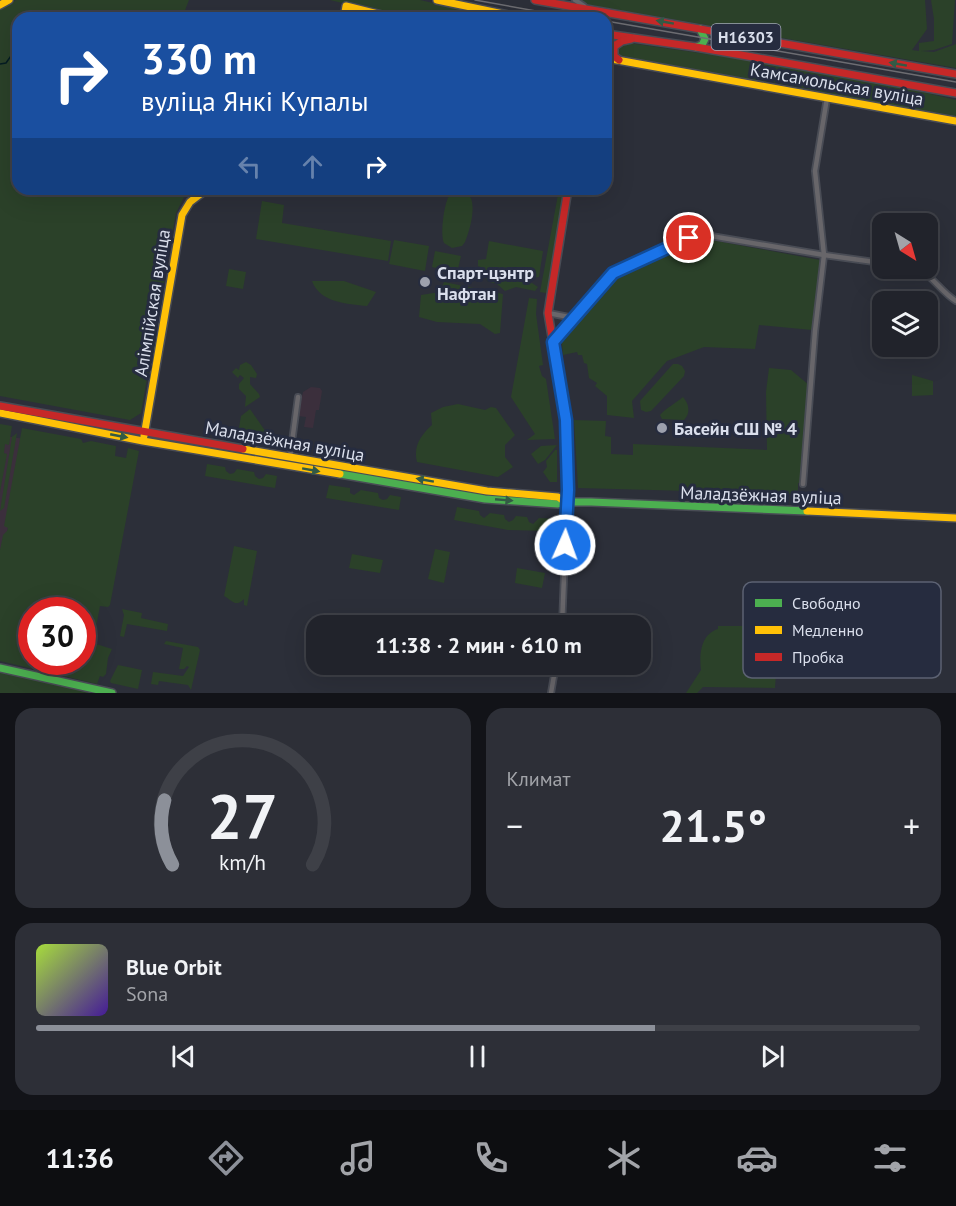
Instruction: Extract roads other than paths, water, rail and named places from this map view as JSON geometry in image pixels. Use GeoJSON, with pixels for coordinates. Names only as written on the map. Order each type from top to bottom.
{"type":"FeatureCollection","features":[{"type":"Feature","properties":{"kind":"main road"},"geometry":{"type":"LineString","coordinates":[[0,5],[9,0]]}},
{"type":"Feature","properties":{"kind":"main road"},"geometry":{"type":"LineString","coordinates":[[437,0],[495,12]]}},
{"type":"Feature","properties":{"kind":"main road"},"geometry":{"type":"LineString","coordinates":[[476,0],[481,9]]}},
{"type":"Feature","properties":{"kind":"main road","name":"Камсамольская вуліца"},"geometry":{"type":"LineString","coordinates":[[535,0],[606,12]]}},
{"type":"Feature","properties":{"kind":"main road"},"geometry":{"type":"LineString","coordinates":[[345,12],[346,6],[370,12]]}},
{"type":"Feature","properties":{"kind":"main road","name":"Камсамольская вуліца"},"geometry":{"type":"LineString","coordinates":[[612,13],[956,74]]}},
{"type":"Feature","properties":{"kind":"main road"},"geometry":{"type":"LineString","coordinates":[[696,47],[702,45],[705,39],[700,29]]}},
{"type":"Feature","properties":{"kind":"main road","name":"Камсамольская вуліца"},"geometry":{"type":"LineString","coordinates":[[612,35],[696,47],[956,93]]}},
{"type":"Feature","properties":{"kind":"main road"},"geometry":{"type":"LineString","coordinates":[[619,60],[614,56],[614,45],[633,38]]}},
{"type":"Feature","properties":{"kind":"main road","name":"Камсамольская вуліца"},"geometry":{"type":"LineString","coordinates":[[612,59],[956,121]]}},
{"type":"Feature","properties":{"kind":"main road","name":"Алімпійская вуліца"},"geometry":{"type":"LineString","coordinates":[[143,441],[182,215],[190,202],[199,195]]}},
{"type":"Feature","properties":{"kind":"main road"},"geometry":{"type":"LineString","coordinates":[[566,502],[566,420],[548,312],[567,195]]}},
{"type":"Feature","properties":{"kind":"main road","name":"Маладзёжная вуліца"},"geometry":{"type":"LineString","coordinates":[[0,406],[487,491],[558,497],[566,502]]}},
{"type":"Feature","properties":{"kind":"main road","name":"Маладзёжная вуліца"},"geometry":{"type":"LineString","coordinates":[[0,413],[143,441],[485,499],[558,504],[566,502],[956,518]]}},
{"type":"Feature","properties":{"kind":"main road"},"geometry":{"type":"LineString","coordinates":[[0,668],[112,693]]}},
{"type":"Feature","properties":{"kind":"street"},"geometry":{"type":"LineString","coordinates":[[555,3],[564,0]]}},
{"type":"Feature","properties":{"kind":"street"},"geometry":{"type":"LineString","coordinates":[[575,0],[590,9]]}},
{"type":"Feature","properties":{"kind":"street"},"geometry":{"type":"LineString","coordinates":[[803,484],[815,331],[824,255],[815,171],[827,98]]}},
{"type":"Feature","properties":{"kind":"street"},"geometry":{"type":"LineString","coordinates":[[553,342],[606,279],[619,269],[691,237],[711,236],[872,262]]}},
{"type":"Feature","properties":{"kind":"street"},"geometry":{"type":"LineString","coordinates":[[933,279],[948,296],[956,301]]}},
{"type":"Feature","properties":{"kind":"street"},"geometry":{"type":"LineString","coordinates":[[548,312],[574,318]]}},
{"type":"Feature","properties":{"kind":"street"},"geometry":{"type":"LineString","coordinates":[[289,466],[298,397]]}},
{"type":"Feature","properties":{"kind":"street"},"geometry":{"type":"LineString","coordinates":[[562,615],[566,502]]}},
{"type":"Feature","properties":{"kind":"street"},"geometry":{"type":"LineString","coordinates":[[551,693],[554,675]]}},
{"type":"Feature","properties":{"kind":"waterway"},"geometry":{"type":"LineString","coordinates":[[0,64],[6,63],[12,54]]}},
{"type":"Feature","properties":{"kind":"tram line"},"geometry":{"type":"LineString","coordinates":[[475,0],[542,12]]}},
{"type":"Feature","properties":{"kind":"tram line"},"geometry":{"type":"LineString","coordinates":[[612,22],[956,82]]}},
{"type":"Feature","properties":{"kind":"place","name":"Спарт-цэнтр Нафтан"},"geometry":{"type":"Point","coordinates":[425,282]}},
{"type":"Feature","properties":{"kind":"place","name":"Басейн СШ № 4"},"geometry":{"type":"Point","coordinates":[662,428]}}]}
